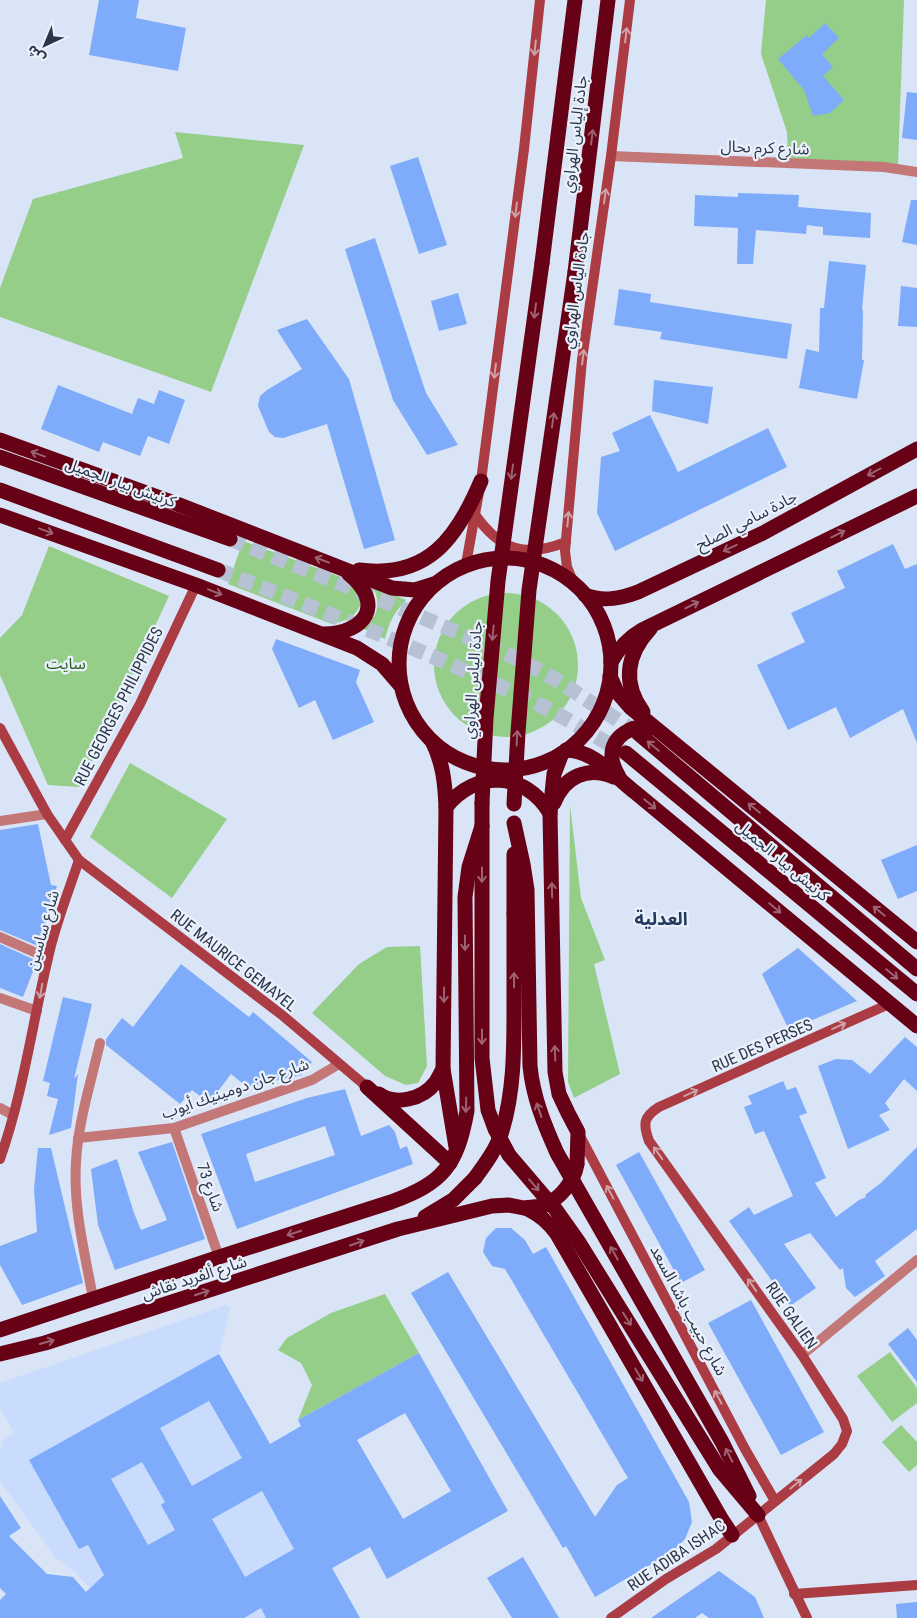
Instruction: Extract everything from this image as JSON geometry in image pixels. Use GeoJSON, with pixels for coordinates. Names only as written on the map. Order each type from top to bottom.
{"type":"FeatureCollection","features":[{"type":"Feature","properties":{"kind":"highway","name":"جادة إلياس الهراوي"},"geometry":{"type":"LineString","coordinates":[[542,263],[575,0]]}},
{"type":"Feature","properties":{"kind":"highway","name":"جادة إلياس الهراوي"},"geometry":{"type":"LineString","coordinates":[[575,272],[608,0]]}},
{"type":"Feature","properties":{"kind":"highway","name":"جادة الياس الهراوي"},"geometry":{"type":"LineString","coordinates":[[542,263],[498,581],[486,718],[482,803],[482,1058],[487,1103],[500,1140],[515,1163],[556,1210],[578,1241],[720,1470],[758,1515]]}},
{"type":"Feature","properties":{"kind":"highway","name":"جادة الياس الهراوي"},"geometry":{"type":"LineString","coordinates":[[514,823],[518,732],[529,590],[575,272]]}},
{"type":"Feature","properties":{"kind":"highway"},"geometry":{"type":"LineString","coordinates":[[0,440],[178,504],[382,584],[399,589],[415,590],[434,584]]}},
{"type":"Feature","properties":{"kind":"highway","name":"جادة سامي الصلح"},"geometry":{"type":"LineString","coordinates":[[585,595],[607,599],[622,598],[638,592],[762,533],[917,449]]}},
{"type":"Feature","properties":{"kind":"highway","name":"كرنيش بيار الجميل"},"geometry":{"type":"LineString","coordinates":[[0,457],[230,540]]}},
{"type":"Feature","properties":{"kind":"highway"},"geometry":{"type":"LineString","coordinates":[[343,568],[372,572],[390,571],[409,566],[427,558],[446,542],[460,524],[481,481]]}},
{"type":"Feature","properties":{"kind":"highway"},"geometry":{"type":"LineString","coordinates":[[0,490],[218,570]]}},
{"type":"Feature","properties":{"kind":"highway"},"geometry":{"type":"LineString","coordinates":[[398,1229],[492,1206],[509,1205],[539,1208],[550,1204],[562,1194],[572,1180],[577,1164],[578,1132],[560,1094],[555,1072],[550,814],[554,774],[564,752],[588,730],[596,718],[607,691],[610,669],[616,652],[627,640],[659,620],[917,496]]}},
{"type":"Feature","properties":{"kind":"highway"},"geometry":{"type":"LineString","coordinates":[[0,514],[196,585],[357,648],[390,671],[401,686]]}},
{"type":"Feature","properties":{"kind":"highway"},"geometry":{"type":"LineString","coordinates":[[454,1157],[443,1069],[446,807],[444,774],[431,740],[414,718],[408,706],[401,686],[398,658],[403,631],[415,606],[434,584],[466,564],[494,558],[523,559],[550,568],[574,584],[585,595],[599,615],[607,638],[613,685],[621,698],[917,942]]}},
{"type":"Feature","properties":{"kind":"highway"},"geometry":{"type":"LineString","coordinates":[[321,634],[343,632],[352,629],[366,614],[368,604],[365,592],[356,579],[343,568]]}},
{"type":"Feature","properties":{"kind":"highway"},"geometry":{"type":"LineString","coordinates":[[659,620],[642,638],[633,653],[629,680],[635,700],[660,732]]}},
{"type":"Feature","properties":{"kind":"highway"},"geometry":{"type":"LineString","coordinates":[[621,782],[613,767],[613,747],[616,742],[623,734],[641,726],[660,732]]}},
{"type":"Feature","properties":{"kind":"highway","name":"كرنيش بيار الجميل"},"geometry":{"type":"LineString","coordinates":[[639,734],[917,969]]}},
{"type":"Feature","properties":{"kind":"highway"},"geometry":{"type":"LineString","coordinates":[[431,740],[450,754],[472,764],[495,769],[518,769],[541,763],[572,750],[586,754],[604,765],[621,782],[917,1026]]}},
{"type":"Feature","properties":{"kind":"highway","name":"كرنيش بيار الجميل"},"geometry":{"type":"LineString","coordinates":[[626,753],[917,994]]}},
{"type":"Feature","properties":{"kind":"highway"},"geometry":{"type":"LineString","coordinates":[[550,814],[561,789],[574,778],[590,772],[598,772],[621,782]]}},
{"type":"Feature","properties":{"kind":"highway"},"geometry":{"type":"LineString","coordinates":[[446,807],[456,795],[470,786],[484,781],[500,780],[530,790],[542,800],[550,814]]}},
{"type":"Feature","properties":{"kind":"highway"},"geometry":{"type":"LineString","coordinates":[[398,1229],[424,1217],[453,1200],[475,1178],[490,1156],[502,1133],[513,1066],[514,823]]}},
{"type":"Feature","properties":{"kind":"highway"},"geometry":{"type":"LineString","coordinates":[[514,823],[527,890],[530,1066],[532,1086],[542,1121],[557,1153],[722,1442],[758,1515]]}},
{"type":"Feature","properties":{"kind":"highway"},"geometry":{"type":"LineString","coordinates":[[454,1157],[463,1133],[467,1110],[465,897],[470,867],[482,826]]}},
{"type":"Feature","properties":{"kind":"highway"},"geometry":{"type":"LineString","coordinates":[[367,1087],[383,1097],[392,1099],[401,1100],[419,1096],[434,1085],[443,1069]]}},
{"type":"Feature","properties":{"kind":"highway"},"geometry":{"type":"LineString","coordinates":[[367,1087],[454,1157]]}},
{"type":"Feature","properties":{"kind":"highway","name":"شارع ألفريد نقاش"},"geometry":{"type":"LineString","coordinates":[[0,1330],[414,1194],[432,1182],[454,1157]]}},
{"type":"Feature","properties":{"kind":"highway"},"geometry":{"type":"LineString","coordinates":[[524,1208],[548,1222],[557,1234],[732,1535]]}},
{"type":"Feature","properties":{"kind":"highway","name":"شارع ألفريد نقاش"},"geometry":{"type":"LineString","coordinates":[[0,1354],[45,1343],[398,1229]]}},
{"type":"Feature","properties":{"kind":"street"},"geometry":{"type":"LineString","coordinates":[[466,564],[481,481],[524,149],[540,0]]}},
{"type":"Feature","properties":{"kind":"street","name":"جادة الياس الهراوي"},"geometry":{"type":"LineString","coordinates":[[574,584],[567,567],[565,551],[582,360],[611,156],[630,0]]}},
{"type":"Feature","properties":{"kind":"street","name":"شارع كرم ىحال"},"geometry":{"type":"LineString","coordinates":[[611,156],[884,167],[917,172]]}},
{"type":"Feature","properties":{"kind":"street"},"geometry":{"type":"LineString","coordinates":[[476,516],[486,530],[499,541],[515,548],[532,551],[550,549],[566,542]]}},
{"type":"Feature","properties":{"kind":"street","name":"RUE GEORGES PHILIPPIDES"},"geometry":{"type":"LineString","coordinates":[[65,840],[140,704],[196,585]]}},
{"type":"Feature","properties":{"kind":"street"},"geometry":{"type":"LineString","coordinates":[[0,728],[48,814],[79,860]]}},
{"type":"Feature","properties":{"kind":"street"},"geometry":{"type":"LineString","coordinates":[[0,821],[48,814]]}},
{"type":"Feature","properties":{"kind":"street","name":"شارع ساسين"},"geometry":{"type":"LineString","coordinates":[[0,1159],[13,1115],[58,920],[79,860]]}},
{"type":"Feature","properties":{"kind":"street","name":"RUE MAURICE GEMAYEL"},"geometry":{"type":"LineString","coordinates":[[79,860],[282,1015],[367,1087]]}},
{"type":"Feature","properties":{"kind":"street"},"geometry":{"type":"LineString","coordinates":[[0,938],[48,958]]}},
{"type":"Feature","properties":{"kind":"street"},"geometry":{"type":"LineString","coordinates":[[0,998],[37,1011]]}},
{"type":"Feature","properties":{"kind":"street","name":"RUE DES PERSES"},"geometry":{"type":"LineString","coordinates":[[648,1116],[659,1107],[889,1004]]}},
{"type":"Feature","properties":{"kind":"street"},"geometry":{"type":"LineString","coordinates":[[93,1298],[77,1210],[76,1162],[78,1138],[100,1042]]}},
{"type":"Feature","properties":{"kind":"street","name":"شارع جان دومينيك أيوب"},"geometry":{"type":"LineString","coordinates":[[78,1138],[174,1128],[312,1080],[339,1064]]}},
{"type":"Feature","properties":{"kind":"street"},"geometry":{"type":"LineString","coordinates":[[0,1108],[13,1115]]}},
{"type":"Feature","properties":{"kind":"street","name":"RUE GALIEN"},"geometry":{"type":"LineString","coordinates":[[648,1116],[645,1122],[645,1129],[649,1141],[802,1355],[843,1419],[847,1431],[842,1444],[834,1454],[758,1515]]}},
{"type":"Feature","properties":{"kind":"street","name":"شارع 73"},"geometry":{"type":"LineString","coordinates":[[174,1128],[219,1257]]}},
{"type":"Feature","properties":{"kind":"street","name":"شارع حبيب باشا السعد"},"geometry":{"type":"LineString","coordinates":[[578,1132],[745,1449],[775,1501]]}},
{"type":"Feature","properties":{"kind":"street"},"geometry":{"type":"LineString","coordinates":[[802,1355],[917,1260]]}},
{"type":"Feature","properties":{"kind":"street"},"geometry":{"type":"LineString","coordinates":[[758,1515],[807,1618]]}},
{"type":"Feature","properties":{"kind":"street","name":"RUE ADIBA ISHAC"},"geometry":{"type":"LineString","coordinates":[[611,1618],[666,1579],[716,1548],[758,1515]]}},
{"type":"Feature","properties":{"kind":"street"},"geometry":{"type":"LineString","coordinates":[[794,1594],[917,1585]]}},
{"type":"Feature","properties":{"kind":"shaded area"},"geometry":{"type":"Polygon","coordinates":[[[226,1305],[230,1309],[219,1354],[339,1565],[332,1569],[360,1618],[118,1618],[76,1573],[55,1557],[0,1481],[0,1449],[3,1447],[1,1442],[14,1433],[0,1408],[0,1383],[226,1305]]]}},
{"type":"Feature","properties":{"kind":"green space"},"geometry":{"type":"Polygon","coordinates":[[[766,0],[904,0],[898,164],[788,159],[787,132],[761,54],[766,0]]]}},
{"type":"Feature","properties":{"kind":"green space"},"geometry":{"type":"Polygon","coordinates":[[[175,132],[304,145],[211,392],[0,317],[0,288],[33,199],[183,158],[175,132]]]}},
{"type":"Feature","properties":{"kind":"green space"},"geometry":{"type":"Polygon","coordinates":[[[243,541],[352,581],[362,602],[354,615],[332,624],[228,584],[243,541]]]}},
{"type":"Feature","properties":{"kind":"green space","name":"سايت"},"geometry":{"type":"Polygon","coordinates":[[[49,546],[169,596],[80,787],[48,785],[0,675],[0,638],[22,615],[49,546]]]}},
{"type":"Feature","properties":{"kind":"green space"},"geometry":{"type":"Polygon","coordinates":[[[372,586],[406,600],[392,618],[385,639],[362,628],[372,620],[377,610],[377,598],[372,586]]]}},
{"type":"Feature","properties":{"kind":"green space"},"geometry":{"type":"Polygon","coordinates":[[[506,593],[534,598],[557,614],[573,637],[578,665],[573,693],[557,716],[534,732],[506,737],[478,732],[455,716],[439,693],[434,665],[439,637],[455,614],[478,598],[506,593]]]}},
{"type":"Feature","properties":{"kind":"green space"},"geometry":{"type":"Polygon","coordinates":[[[130,763],[227,819],[172,898],[90,837],[130,763]]]}},
{"type":"Feature","properties":{"kind":"green space"},"geometry":{"type":"Polygon","coordinates":[[[570,805],[581,898],[605,960],[594,964],[620,1074],[574,1098],[568,1082],[570,805]]]}},
{"type":"Feature","properties":{"kind":"green space"},"geometry":{"type":"Polygon","coordinates":[[[420,946],[427,1066],[418,1083],[406,1085],[385,1076],[312,1013],[359,964],[387,947],[420,946]]]}},
{"type":"Feature","properties":{"kind":"green space"},"geometry":{"type":"Polygon","coordinates":[[[385,1294],[419,1353],[298,1420],[312,1385],[301,1363],[278,1350],[287,1338],[331,1313],[385,1294]]]}},
{"type":"Feature","properties":{"kind":"green space"},"geometry":{"type":"Polygon","coordinates":[[[890,1352],[917,1388],[917,1403],[892,1422],[857,1376],[890,1352]]]}},
{"type":"Feature","properties":{"kind":"green space"},"geometry":{"type":"Polygon","coordinates":[[[901,1425],[917,1442],[917,1465],[909,1472],[882,1442],[901,1425]]]}},
{"type":"Feature","properties":{"kind":"building"},"geometry":{"type":"Polygon","coordinates":[[[99,0],[139,0],[136,18],[186,28],[178,71],[89,55],[99,0]]]}},
{"type":"Feature","properties":{"kind":"building"},"geometry":{"type":"Polygon","coordinates":[[[825,23],[839,38],[822,54],[833,67],[823,76],[844,100],[830,113],[813,116],[804,90],[778,59],[807,35],[809,38],[825,23]]]}},
{"type":"Feature","properties":{"kind":"building"},"geometry":{"type":"Polygon","coordinates":[[[907,92],[917,93],[917,140],[902,138],[907,92]]]}},
{"type":"Feature","properties":{"kind":"building"},"geometry":{"type":"Polygon","coordinates":[[[418,157],[447,245],[419,254],[390,166],[418,157]]]}},
{"type":"Feature","properties":{"kind":"building"},"geometry":{"type":"Polygon","coordinates":[[[738,193],[799,195],[798,207],[871,213],[870,238],[823,235],[823,227],[807,225],[806,234],[756,230],[753,264],[737,264],[738,228],[694,226],[695,195],[738,197],[738,193]]]}},
{"type":"Feature","properties":{"kind":"building"},"geometry":{"type":"Polygon","coordinates":[[[911,200],[917,200],[917,245],[902,242],[911,200]]]}},
{"type":"Feature","properties":{"kind":"building"},"geometry":{"type":"Polygon","coordinates":[[[375,238],[426,393],[458,445],[427,455],[393,400],[345,249],[375,238]]]}},
{"type":"Feature","properties":{"kind":"building"},"geometry":{"type":"Polygon","coordinates":[[[829,261],[866,265],[862,310],[862,360],[864,360],[857,399],[799,388],[806,349],[819,352],[820,308],[824,308],[829,261]]]}},
{"type":"Feature","properties":{"kind":"building"},"geometry":{"type":"Polygon","coordinates":[[[901,286],[917,288],[917,327],[898,326],[901,286]]]}},
{"type":"Feature","properties":{"kind":"building"},"geometry":{"type":"Polygon","coordinates":[[[619,289],[651,294],[650,302],[792,324],[787,359],[660,339],[662,332],[614,325],[619,289]]]}},
{"type":"Feature","properties":{"kind":"building"},"geometry":{"type":"Polygon","coordinates":[[[458,293],[467,324],[439,331],[431,301],[458,293]]]}},
{"type":"Feature","properties":{"kind":"building"},"geometry":{"type":"Polygon","coordinates":[[[307,319],[349,379],[395,540],[364,549],[327,424],[283,438],[275,437],[269,432],[258,406],[260,396],[267,390],[302,369],[277,330],[307,319]]]}},
{"type":"Feature","properties":{"kind":"building"},"geometry":{"type":"Polygon","coordinates":[[[654,380],[713,387],[708,424],[652,411],[654,380]]]}},
{"type":"Feature","properties":{"kind":"building"},"geometry":{"type":"Polygon","coordinates":[[[58,385],[132,414],[138,398],[154,404],[159,390],[185,400],[169,444],[148,436],[140,456],[103,442],[99,452],[41,429],[58,385]]]}},
{"type":"Feature","properties":{"kind":"building"},"geometry":{"type":"Polygon","coordinates":[[[650,415],[678,472],[768,428],[787,467],[615,551],[597,513],[601,457],[620,451],[612,433],[650,415]]]}},
{"type":"Feature","properties":{"kind":"building"},"geometry":{"type":"Polygon","coordinates":[[[893,544],[905,569],[917,564],[917,743],[903,709],[850,738],[836,707],[788,730],[757,665],[805,642],[791,613],[845,588],[837,571],[893,544]]]}},
{"type":"Feature","properties":{"kind":"building"},"geometry":{"type":"Polygon","coordinates":[[[276,639],[360,670],[356,682],[374,722],[333,740],[315,700],[299,708],[272,649],[276,639]]]}},
{"type":"Feature","properties":{"kind":"building"},"geometry":{"type":"Polygon","coordinates":[[[38,824],[51,885],[57,886],[38,946],[0,930],[0,830],[38,824]]]}},
{"type":"Feature","properties":{"kind":"building"},"geometry":{"type":"Polygon","coordinates":[[[917,845],[917,891],[898,899],[881,860],[917,845]]]}},
{"type":"Feature","properties":{"kind":"building"},"geometry":{"type":"Polygon","coordinates":[[[0,944],[37,961],[23,997],[0,988],[0,944]]]}},
{"type":"Feature","properties":{"kind":"building"},"geometry":{"type":"Polygon","coordinates":[[[798,948],[857,1001],[789,1030],[762,974],[798,948]]]}},
{"type":"Feature","properties":{"kind":"building"},"geometry":{"type":"Polygon","coordinates":[[[181,964],[249,1017],[253,1012],[312,1062],[301,1075],[247,1087],[231,1074],[209,1103],[192,1090],[180,1104],[106,1045],[106,1039],[122,1018],[133,1027],[181,964]]]}},
{"type":"Feature","properties":{"kind":"building"},"geometry":{"type":"Polygon","coordinates":[[[63,997],[92,1004],[74,1079],[78,1074],[71,1128],[49,1135],[58,1099],[47,1096],[50,1083],[43,1081],[63,997]]]}},
{"type":"Feature","properties":{"kind":"building"},"geometry":{"type":"Polygon","coordinates":[[[905,1037],[917,1047],[917,1091],[904,1079],[885,1103],[890,1110],[879,1115],[890,1130],[848,1149],[818,1066],[836,1059],[852,1060],[870,1074],[905,1037]]]}},
{"type":"Feature","properties":{"kind":"building"},"geometry":{"type":"Polygon","coordinates":[[[783,1081],[787,1090],[796,1087],[807,1113],[799,1116],[826,1178],[815,1183],[836,1217],[866,1197],[865,1195],[881,1183],[917,1147],[917,1229],[875,1261],[885,1276],[855,1297],[846,1288],[843,1268],[840,1270],[810,1233],[784,1244],[816,1288],[790,1306],[729,1221],[749,1207],[754,1215],[793,1196],[764,1131],[755,1134],[744,1107],[752,1104],[748,1096],[783,1081]]]}},
{"type":"Feature","properties":{"kind":"building"},"geometry":{"type":"Polygon","coordinates":[[[345,1089],[361,1136],[389,1125],[395,1132],[400,1149],[407,1146],[413,1164],[237,1229],[201,1134],[307,1098],[345,1089]],[[325,1126],[246,1154],[255,1182],[335,1155],[325,1126]]]}},
{"type":"Feature","properties":{"kind":"building"},"geometry":{"type":"Polygon","coordinates":[[[172,1142],[205,1239],[115,1270],[98,1225],[91,1169],[117,1159],[141,1230],[167,1220],[138,1152],[172,1142]]]}},
{"type":"Feature","properties":{"kind":"building"},"geometry":{"type":"Polygon","coordinates":[[[38,1148],[51,1148],[83,1283],[22,1305],[0,1265],[0,1246],[37,1232],[34,1189],[38,1148]]]}},
{"type":"Feature","properties":{"kind":"building"},"geometry":{"type":"Polygon","coordinates":[[[639,1152],[705,1270],[681,1283],[616,1165],[639,1152]]]}},
{"type":"Feature","properties":{"kind":"building"},"geometry":{"type":"Polygon","coordinates":[[[496,1228],[511,1228],[525,1240],[533,1254],[546,1247],[689,1502],[692,1522],[685,1539],[672,1552],[595,1597],[566,1546],[563,1548],[411,1293],[448,1272],[595,1517],[617,1485],[628,1478],[505,1269],[492,1266],[483,1252],[486,1238],[496,1228]]]}},
{"type":"Feature","properties":{"kind":"building"},"geometry":{"type":"Polygon","coordinates":[[[751,1300],[824,1432],[781,1455],[708,1323],[751,1300]]]}},
{"type":"Feature","properties":{"kind":"building"},"geometry":{"type":"Polygon","coordinates":[[[908,1328],[917,1340],[917,1382],[888,1344],[908,1328]]]}},
{"type":"Feature","properties":{"kind":"building"},"geometry":{"type":"Polygon","coordinates":[[[419,1353],[508,1511],[387,1579],[370,1547],[332,1568],[360,1618],[266,1618],[261,1608],[244,1618],[0,1618],[0,1600],[6,1594],[0,1588],[0,1496],[21,1528],[9,1536],[47,1574],[73,1577],[86,1592],[104,1575],[88,1545],[79,1549],[29,1460],[219,1354],[270,1444],[301,1426],[298,1420],[419,1353]],[[209,1401],[160,1428],[192,1486],[242,1458],[209,1401]],[[405,1413],[357,1440],[403,1519],[451,1491],[405,1413]],[[142,1462],[111,1479],[148,1545],[175,1530],[161,1505],[165,1502],[142,1462]],[[262,1491],[212,1519],[245,1577],[294,1549],[262,1491]]]}},
{"type":"Feature","properties":{"kind":"building"},"geometry":{"type":"Polygon","coordinates":[[[523,1557],[559,1618],[512,1618],[487,1578],[523,1557]]]}},
{"type":"Feature","properties":{"kind":"building"},"geometry":{"type":"Polygon","coordinates":[[[719,1571],[755,1597],[764,1618],[709,1618],[702,1613],[695,1618],[651,1618],[719,1571]]]}},
{"type":"Feature","properties":{"kind":"building"},"geometry":{"type":"Polygon","coordinates":[[[917,1602],[917,1618],[897,1618],[896,1604],[917,1602]]]}},
{"type":"Feature","properties":{"kind":"tunnel"},"geometry":{"type":"LineString","coordinates":[[230,539],[391,604],[510,655],[555,679],[639,734]]}},
{"type":"Feature","properties":{"kind":"tunnel"},"geometry":{"type":"LineString","coordinates":[[218,570],[462,669],[552,711],[625,753]]}},
{"type":"Feature","properties":{"kind":"district","name":"العدلية"},"geometry":{"type":"Point","coordinates":[661,919]}}]}
